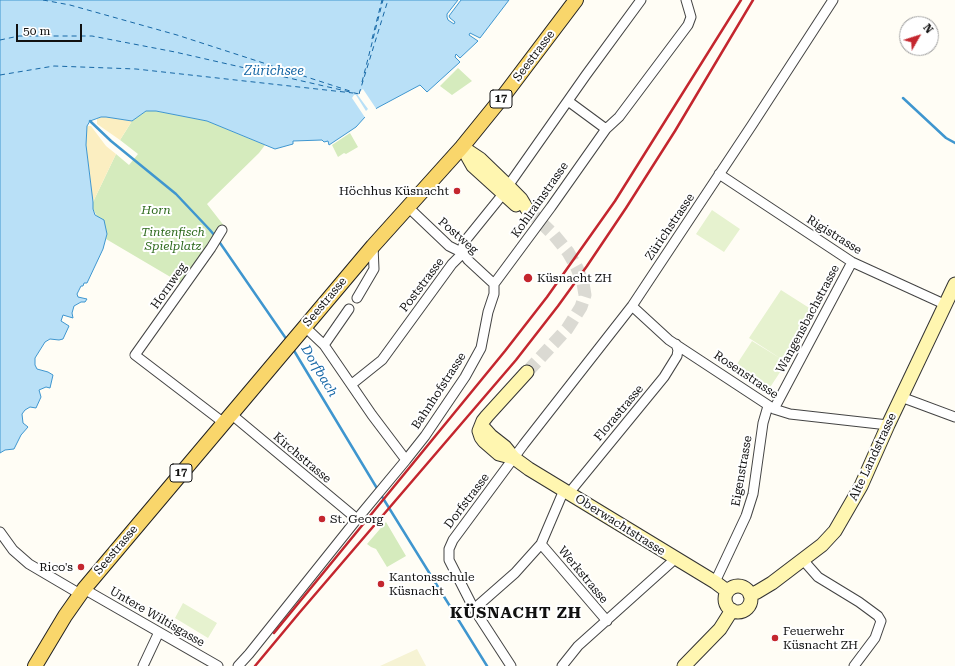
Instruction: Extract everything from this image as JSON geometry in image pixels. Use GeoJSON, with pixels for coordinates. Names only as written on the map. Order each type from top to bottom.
{"type":"FeatureCollection","features":[{"type":"Feature","properties":{"kind":"main road","name":"Seestrasse"},"geometry":{"type":"LineString","coordinates":[[35,666],[65,616],[82,592],[301,330],[373,246],[462,147],[508,90],[576,0]]}},
{"type":"Feature","properties":{"kind":"main road"},"geometry":{"type":"LineString","coordinates":[[462,147],[473,166],[506,190],[516,205],[527,209]]}},
{"type":"Feature","properties":{"kind":"main road","name":"Alte Landstrasse"},"geometry":{"type":"LineString","coordinates":[[750,595],[772,583],[803,560],[827,540],[842,520],[860,486],[944,304],[955,284]]}},
{"type":"Feature","properties":{"kind":"main road","name":"Oberwachtstrasse"},"geometry":{"type":"LineString","coordinates":[[527,372],[483,421],[479,431],[484,440],[499,454],[514,458],[728,591]]}},
{"type":"Feature","properties":{"kind":"main road"},"geometry":{"type":"LineString","coordinates":[[740,586],[750,595],[750,602],[746,608],[739,611],[732,610],[728,607],[725,599],[731,588],[740,586]]}},
{"type":"Feature","properties":{"kind":"main road"},"geometry":{"type":"LineString","coordinates":[[684,666],[720,628],[732,610]]}},
{"type":"Feature","properties":{"kind":"street","name":"Poststrasse"},"geometry":{"type":"LineString","coordinates":[[352,384],[382,360],[452,264],[463,253],[465,241],[506,190],[641,0]]}},
{"type":"Feature","properties":{"kind":"street","name":"Kohlrainstrasse"},"geometry":{"type":"LineString","coordinates":[[494,284],[606,129],[619,117],[688,25],[691,17],[686,0]]}},
{"type":"Feature","properties":{"kind":"street","name":"Zürichstrasse"},"geometry":{"type":"LineString","coordinates":[[514,458],[632,306],[833,0]]}},
{"type":"Feature","properties":{"kind":"street"},"geometry":{"type":"LineString","coordinates":[[568,101],[606,129]]}},
{"type":"Feature","properties":{"kind":"street","name":"Rigistrasse"},"geometry":{"type":"LineString","coordinates":[[719,174],[852,262],[944,304]]}},
{"type":"Feature","properties":{"kind":"street","name":"Postweg"},"geometry":{"type":"LineString","coordinates":[[408,207],[449,246],[463,253],[468,260],[494,284]]}},
{"type":"Feature","properties":{"kind":"street","name":"Hornweg"},"geometry":{"type":"LineString","coordinates":[[135,355],[211,248],[222,230]]}},
{"type":"Feature","properties":{"kind":"street"},"geometry":{"type":"LineString","coordinates":[[357,298],[374,269],[373,246]]}},
{"type":"Feature","properties":{"kind":"street","name":"Wangensbachstrasse"},"geometry":{"type":"LineString","coordinates":[[771,407],[852,262]]}},
{"type":"Feature","properties":{"kind":"street","name":"Bahnhofstrasse"},"geometry":{"type":"LineString","coordinates":[[238,666],[425,436],[465,377],[481,348],[488,312],[494,294],[494,284]]}},
{"type":"Feature","properties":{"kind":"street","name":"Rosenstrasse"},"geometry":{"type":"LineString","coordinates":[[632,306],[670,340],[771,407],[790,414],[888,425]]}},
{"type":"Feature","properties":{"kind":"street"},"geometry":{"type":"LineString","coordinates":[[324,345],[349,309]]}},
{"type":"Feature","properties":{"kind":"street"},"geometry":{"type":"LineString","coordinates":[[301,330],[324,345],[372,415],[406,460]]}},
{"type":"Feature","properties":{"kind":"street","name":"Florastrasse"},"geometry":{"type":"LineString","coordinates":[[474,609],[515,573],[541,544],[566,491],[664,376],[677,356],[678,350],[676,344]]}},
{"type":"Feature","properties":{"kind":"street","name":"Kirchstrasse"},"geometry":{"type":"LineString","coordinates":[[135,355],[228,418],[357,519]]}},
{"type":"Feature","properties":{"kind":"street"},"geometry":{"type":"LineString","coordinates":[[901,397],[955,417]]}},
{"type":"Feature","properties":{"kind":"street","name":"Eigenstrasse"},"geometry":{"type":"LineString","coordinates":[[715,582],[746,516],[753,494],[763,423],[771,407]]}},
{"type":"Feature","properties":{"kind":"street","name":"Dorfstrasse"},"geometry":{"type":"LineString","coordinates":[[511,666],[474,609],[449,560],[449,548],[470,516],[514,458]]}},
{"type":"Feature","properties":{"kind":"street","name":"Untere Wiltisgasse"},"geometry":{"type":"LineString","coordinates":[[0,532],[13,550],[29,564],[159,632],[218,666]]}},
{"type":"Feature","properties":{"kind":"street","name":"Werkstrasse"},"geometry":{"type":"LineString","coordinates":[[541,544],[606,621]]}},
{"type":"Feature","properties":{"kind":"street"},"geometry":{"type":"LineString","coordinates":[[562,666],[578,646],[675,559]]}},
{"type":"Feature","properties":{"kind":"street"},"geometry":{"type":"LineString","coordinates":[[803,560],[818,577],[859,602],[878,616],[881,621],[875,638],[854,666]]}},
{"type":"Feature","properties":{"kind":"street"},"geometry":{"type":"LineString","coordinates":[[144,666],[159,632]]}},
{"type":"Feature","properties":{"kind":"shaded area"},"geometry":{"type":"Polygon","coordinates":[[[417,649],[426,666],[380,666],[417,649]]]}},
{"type":"Feature","properties":{"kind":"green space"},"geometry":{"type":"Polygon","coordinates":[[[458,68],[472,81],[452,95],[440,86],[458,68]]]}},
{"type":"Feature","properties":{"kind":"green space","name":"Horn"},"geometry":{"type":"Polygon","coordinates":[[[146,111],[156,111],[207,121],[265,145],[259,153],[207,204],[225,227],[184,285],[106,239],[107,234],[93,209],[93,202],[116,154],[129,165],[138,154],[120,140],[132,121],[146,111]]]}},
{"type":"Feature","properties":{"kind":"green space"},"geometry":{"type":"Polygon","coordinates":[[[350,133],[358,147],[338,157],[332,145],[350,133]]]}},
{"type":"Feature","properties":{"kind":"green space"},"geometry":{"type":"Polygon","coordinates":[[[712,210],[740,229],[724,252],[696,234],[712,210]]]}},
{"type":"Feature","properties":{"kind":"green space"},"geometry":{"type":"Polygon","coordinates":[[[781,290],[814,311],[789,349],[801,333],[802,334],[784,361],[786,363],[769,389],[735,367],[752,341],[783,360],[749,338],[781,290]]]}},
{"type":"Feature","properties":{"kind":"green space"},"geometry":{"type":"Polygon","coordinates":[[[386,522],[406,556],[387,567],[376,549],[367,544],[386,522]]]}},
{"type":"Feature","properties":{"kind":"green space"},"geometry":{"type":"Polygon","coordinates":[[[183,603],[217,623],[208,638],[175,618],[183,603]]]}},
{"type":"Feature","properties":{"kind":"sand"},"geometry":{"type":"Polygon","coordinates":[[[101,117],[132,121],[120,140],[97,124],[97,119],[101,117]]]}},
{"type":"Feature","properties":{"kind":"sand"},"geometry":{"type":"Polygon","coordinates":[[[87,126],[91,126],[106,146],[116,154],[93,202],[86,145],[87,126]]]}},
{"type":"Feature","properties":{"kind":"water","name":"Zürichsee"},"geometry":{"type":"Polygon","coordinates":[[[0,0],[458,0],[447,14],[448,20],[454,24],[455,22],[449,16],[461,0],[509,0],[480,38],[470,33],[469,35],[478,41],[460,58],[456,54],[455,57],[460,62],[427,92],[420,85],[377,108],[365,117],[356,127],[329,145],[328,141],[324,142],[322,140],[293,141],[293,144],[275,149],[207,121],[156,111],[146,111],[132,121],[101,117],[90,121],[87,126],[86,145],[93,209],[95,215],[104,220],[107,234],[103,249],[87,283],[84,283],[83,286],[81,286],[77,294],[78,297],[87,299],[85,302],[81,302],[74,306],[72,313],[73,318],[63,315],[61,321],[69,326],[63,339],[50,339],[45,342],[35,358],[35,365],[37,369],[53,375],[50,388],[46,387],[39,390],[41,397],[36,408],[30,407],[22,414],[23,423],[28,427],[21,435],[14,449],[5,450],[0,453],[0,0]]]}},
{"type":"Feature","properties":{"kind":"pier"},"geometry":{"type":"Polygon","coordinates":[[[363,89],[377,110],[366,119],[352,98],[356,95],[366,111],[368,109],[357,94],[363,89]]]}},
{"type":"Feature","properties":{"kind":"waterway"},"geometry":{"type":"LineString","coordinates":[[903,98],[946,138],[955,143]]}},
{"type":"Feature","properties":{"kind":"waterway","name":"Dorfbach"},"geometry":{"type":"LineString","coordinates":[[90,121],[111,141],[176,194],[215,236]]}},
{"type":"Feature","properties":{"kind":"waterway","name":"Dorfbach"},"geometry":{"type":"LineString","coordinates":[[218,240],[287,340]]}},
{"type":"Feature","properties":{"kind":"waterway","name":"Dorfbach"},"geometry":{"type":"LineString","coordinates":[[293,349],[378,490]]}},
{"type":"Feature","properties":{"kind":"waterway","name":"Dorfbach"},"geometry":{"type":"LineString","coordinates":[[381,495],[487,666]]}},
{"type":"Feature","properties":{"kind":"ferry route"},"geometry":{"type":"LineString","coordinates":[[43,0],[70,5],[177,35],[353,92]]}},
{"type":"Feature","properties":{"kind":"ferry route"},"geometry":{"type":"LineString","coordinates":[[372,39],[382,0]]}},
{"type":"Feature","properties":{"kind":"ferry route"},"geometry":{"type":"LineString","coordinates":[[362,82],[383,0]]}},
{"type":"Feature","properties":{"kind":"ferry route"},"geometry":{"type":"LineString","coordinates":[[359,94],[388,0]]}},
{"type":"Feature","properties":{"kind":"ferry route"},"geometry":{"type":"LineString","coordinates":[[0,40],[19,36],[92,36],[175,52],[359,94]]}},
{"type":"Feature","properties":{"kind":"ferry route"},"geometry":{"type":"LineString","coordinates":[[0,75],[54,66],[136,69],[353,93]]}},
{"type":"Feature","properties":{"kind":"tunnel"},"geometry":{"type":"LineString","coordinates":[[527,209],[554,235],[568,252],[583,283],[585,295],[581,307],[567,329],[527,372]]}},
{"type":"Feature","properties":{"kind":"railway"},"geometry":{"type":"LineString","coordinates":[[274,633],[505,351],[547,297],[615,201],[741,0]]}},
{"type":"Feature","properties":{"kind":"railway"},"geometry":{"type":"LineString","coordinates":[[255,666],[516,360],[558,306],[626,208],[675,131],[753,0]]}},
{"type":"Feature","properties":{"kind":"place","name":"Höchhus Küsnacht"},"geometry":{"type":"Point","coordinates":[457,191]}},
{"type":"Feature","properties":{"kind":"place","name":"Küsnacht ZH"},"geometry":{"type":"Point","coordinates":[528,278]}},
{"type":"Feature","properties":{"kind":"place","name":"St. Georg"},"geometry":{"type":"Point","coordinates":[322,519]}},
{"type":"Feature","properties":{"kind":"place","name":"Rico's"},"geometry":{"type":"Point","coordinates":[81,567]}},
{"type":"Feature","properties":{"kind":"place","name":"Kantonsschule Küsnacht"},"geometry":{"type":"Point","coordinates":[381,584]}},
{"type":"Feature","properties":{"kind":"place","name":"Feuerwehr Küsnacht ZH"},"geometry":{"type":"Point","coordinates":[775,638]}},
{"type":"Feature","properties":{"kind":"district","name":"KÜSNACHT ZH"},"geometry":{"type":"Point","coordinates":[516,613]}},
{"type":"Feature","properties":{"kind":"park label","name":"Tintenfisch Spielplatz"},"geometry":{"type":"Point","coordinates":[173,239]}}]}
